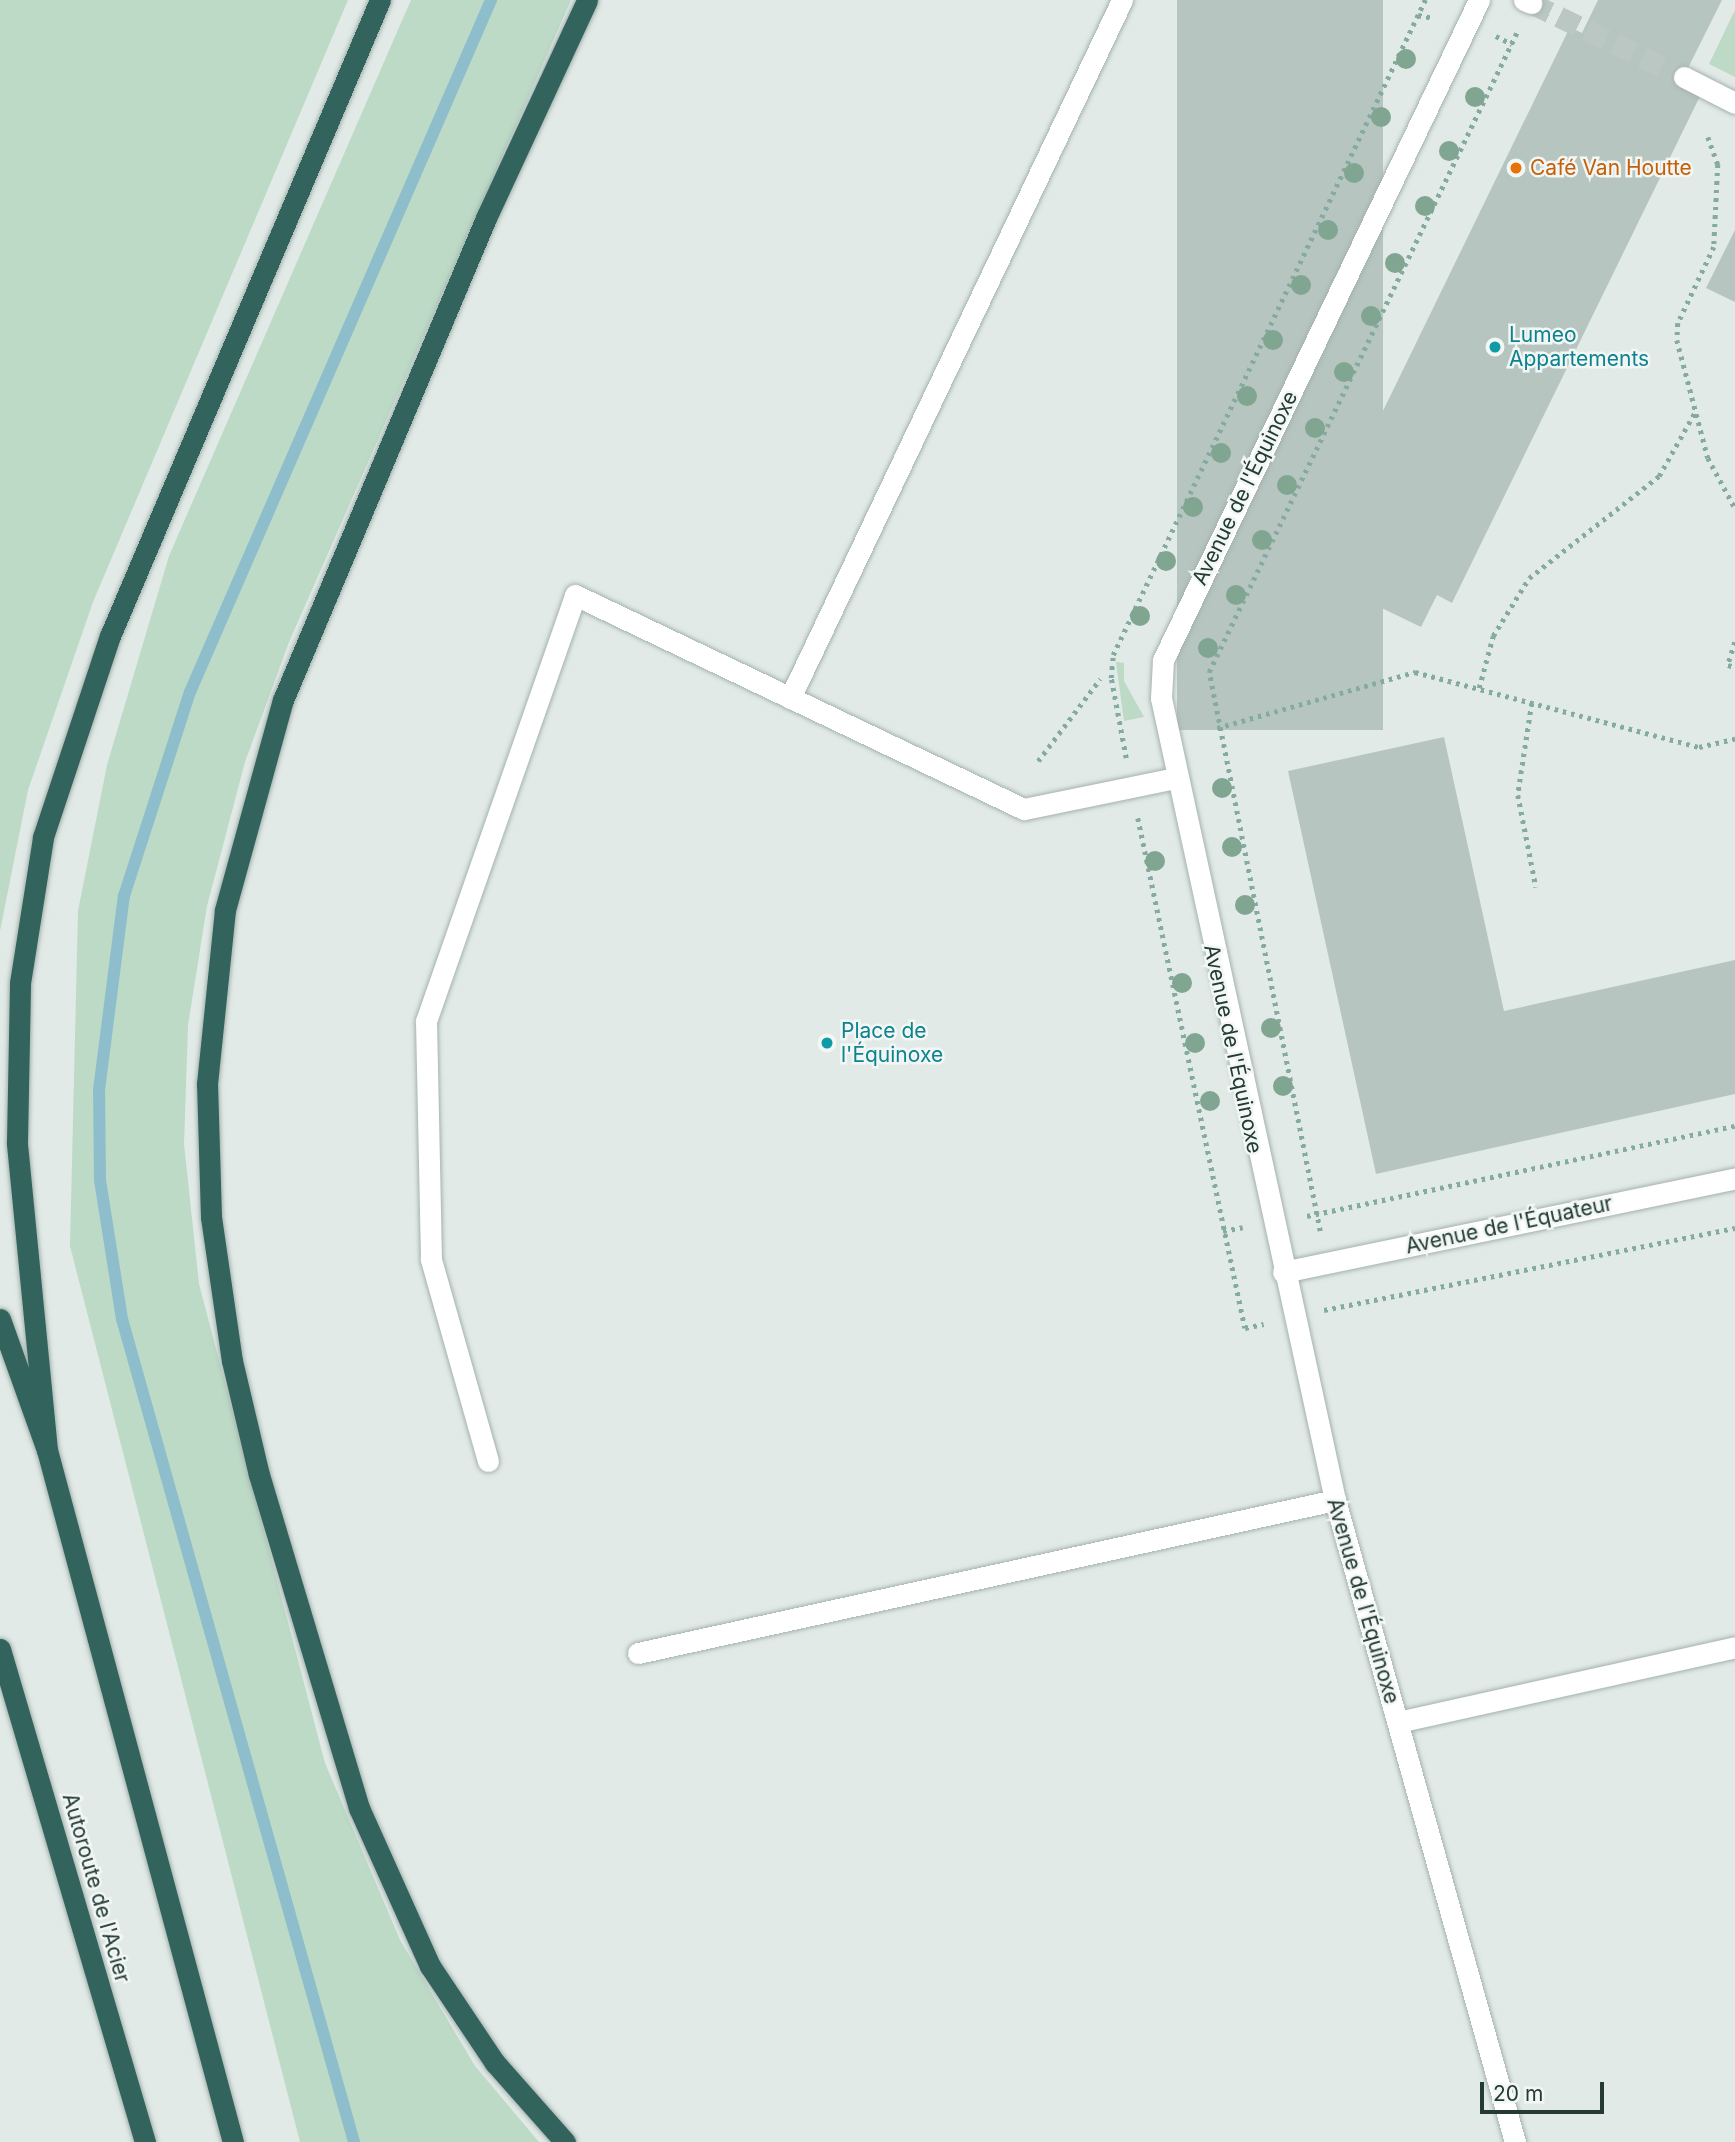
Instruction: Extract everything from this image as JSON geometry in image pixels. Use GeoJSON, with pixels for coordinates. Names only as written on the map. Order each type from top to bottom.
{"type":"FeatureCollection","features":[{"type":"Feature","properties":{"kind":"highway"},"geometry":{"type":"LineString","coordinates":[[47,1450],[16,1142],[20,983],[43,837],[110,636],[380,0]]}},
{"type":"Feature","properties":{"kind":"highway"},"geometry":{"type":"LineString","coordinates":[[565,2142],[495,2063],[430,1966],[359,1808],[259,1475],[232,1361],[211,1217],[206,1095],[225,910],[283,700],[486,218],[587,0]]}},
{"type":"Feature","properties":{"kind":"highway"},"geometry":{"type":"LineString","coordinates":[[0,1319],[47,1450],[233,2142]]}},
{"type":"Feature","properties":{"kind":"highway","name":"Autoroute de l'Acier"},"geometry":{"type":"LineString","coordinates":[[0,1649],[145,2142]]}},
{"type":"Feature","properties":{"kind":"street"},"geometry":{"type":"LineString","coordinates":[[790,698],[1122,0]]}},
{"type":"Feature","properties":{"kind":"street","name":"Avenue de l'Équinoxe"},"geometry":{"type":"LineString","coordinates":[[1479,0],[1163,660],[1161,698],[1175,778],[1335,1500],[1516,2142]]}},
{"type":"Feature","properties":{"kind":"street"},"geometry":{"type":"LineString","coordinates":[[1684,77],[1735,103]]}},
{"type":"Feature","properties":{"kind":"street"},"geometry":{"type":"LineString","coordinates":[[488,1461],[431,1259],[425,1021],[575,595],[1024,809],[1075,804],[1175,778]]}},
{"type":"Feature","properties":{"kind":"street","name":"Avenue de l'Équateur"},"geometry":{"type":"LineString","coordinates":[[1283,1272],[1735,1178]]}},
{"type":"Feature","properties":{"kind":"street"},"geometry":{"type":"LineString","coordinates":[[638,1653],[1335,1500]]}},
{"type":"Feature","properties":{"kind":"street"},"geometry":{"type":"LineString","coordinates":[[1398,1723],[1735,1647]]}},
{"type":"Feature","properties":{"kind":"path"},"geometry":{"type":"LineString","coordinates":[[1118,723],[1113,655],[1425,0]]}},
{"type":"Feature","properties":{"kind":"path"},"geometry":{"type":"LineString","coordinates":[[1309,1176],[1217,728],[1209,672],[1499,68]]}},
{"type":"Feature","properties":{"kind":"path"},"geometry":{"type":"LineString","coordinates":[[1707,137],[1718,164],[1714,247],[1678,323],[1695,411],[1714,477],[1735,508]]}},
{"type":"Feature","properties":{"kind":"path"},"geometry":{"type":"LineString","coordinates":[[1479,688],[1493,636],[1522,587],[1563,545],[1659,476],[1695,411]]}},
{"type":"Feature","properties":{"kind":"path"},"geometry":{"type":"LineString","coordinates":[[1735,642],[1728,665],[1735,667]]}},
{"type":"Feature","properties":{"kind":"path"},"geometry":{"type":"LineString","coordinates":[[1217,728],[1415,672],[1699,747],[1735,739]]}},
{"type":"Feature","properties":{"kind":"path"},"geometry":{"type":"LineString","coordinates":[[1038,761],[1100,679]]}},
{"type":"Feature","properties":{"kind":"path"},"geometry":{"type":"LineString","coordinates":[[1532,703],[1518,795],[1536,887]]}},
{"type":"Feature","properties":{"kind":"path"},"geometry":{"type":"LineString","coordinates":[[1139,823],[1245,1328]]}},
{"type":"Feature","properties":{"kind":"path"},"geometry":{"type":"LineString","coordinates":[[1349,1206],[1735,1126]]}},
{"type":"Feature","properties":{"kind":"path"},"geometry":{"type":"LineString","coordinates":[[1335,1307],[1735,1228]]}},
{"type":"Feature","properties":{"kind":"green space"},"geometry":{"type":"Polygon","coordinates":[[[0,0],[348,0],[93,602],[28,790],[0,931],[0,0]]]}},
{"type":"Feature","properties":{"kind":"green space"},"geometry":{"type":"Polygon","coordinates":[[[411,0],[571,0],[289,642],[245,762],[207,906],[188,1025],[184,1144],[199,1284],[325,1763],[400,1940],[475,2066],[539,2142],[300,2142],[70,1246],[78,911],[107,765],[169,556],[411,0]]]}},
{"type":"Feature","properties":{"kind":"green space"},"geometry":{"type":"Polygon","coordinates":[[[1735,10],[1735,77],[1709,64],[1735,10]]]}},
{"type":"Feature","properties":{"kind":"green space"},"geometry":{"type":"Polygon","coordinates":[[[1208,642],[1216,645],[1202,678],[1208,705],[1185,709],[1186,691],[1208,642]]]}},
{"type":"Feature","properties":{"kind":"green space"},"geometry":{"type":"Polygon","coordinates":[[[1116,662],[1124,663],[1124,681],[1144,717],[1124,721],[1116,662]]]}},
{"type":"Feature","properties":{"kind":"building"},"geometry":{"type":"Polygon","coordinates":[[[1177,0],[1383,0],[1383,730],[1177,730],[1177,0]]]}},
{"type":"Feature","properties":{"kind":"building","name":"Lumeo Appartements"},"geometry":{"type":"Polygon","coordinates":[[[1598,0],[1722,0],[1682,80],[1703,90],[1452,603],[1437,595],[1421,627],[1305,571],[1570,27],[1582,33],[1598,0]]]}},
{"type":"Feature","properties":{"kind":"building"},"geometry":{"type":"Polygon","coordinates":[[[1735,230],[1735,302],[1706,288],[1735,230]]]}},
{"type":"Feature","properties":{"kind":"building"},"geometry":{"type":"Polygon","coordinates":[[[1444,737],[1504,1011],[1735,960],[1735,1094],[1376,1174],[1288,771],[1444,737]]]}},
{"type":"Feature","properties":{"kind":"waterway"},"geometry":{"type":"LineString","coordinates":[[354,2142],[122,1319],[100,1180],[99,1090],[124,896],[190,692],[491,0]]}},
{"type":"Feature","properties":{"kind":"tunnel"},"geometry":{"type":"LineString","coordinates":[[1531,3],[1684,77]]}},
{"type":"Feature","properties":{"kind":"place","name":"Café Van Houtte"},"geometry":{"type":"Point","coordinates":[1516,168]}},
{"type":"Feature","properties":{"kind":"place","name":"Lumeo Appartements"},"geometry":{"type":"Point","coordinates":[1495,347]}},
{"type":"Feature","properties":{"kind":"place","name":"Place de l'Équinoxe"},"geometry":{"type":"Point","coordinates":[827,1043]}}]}
